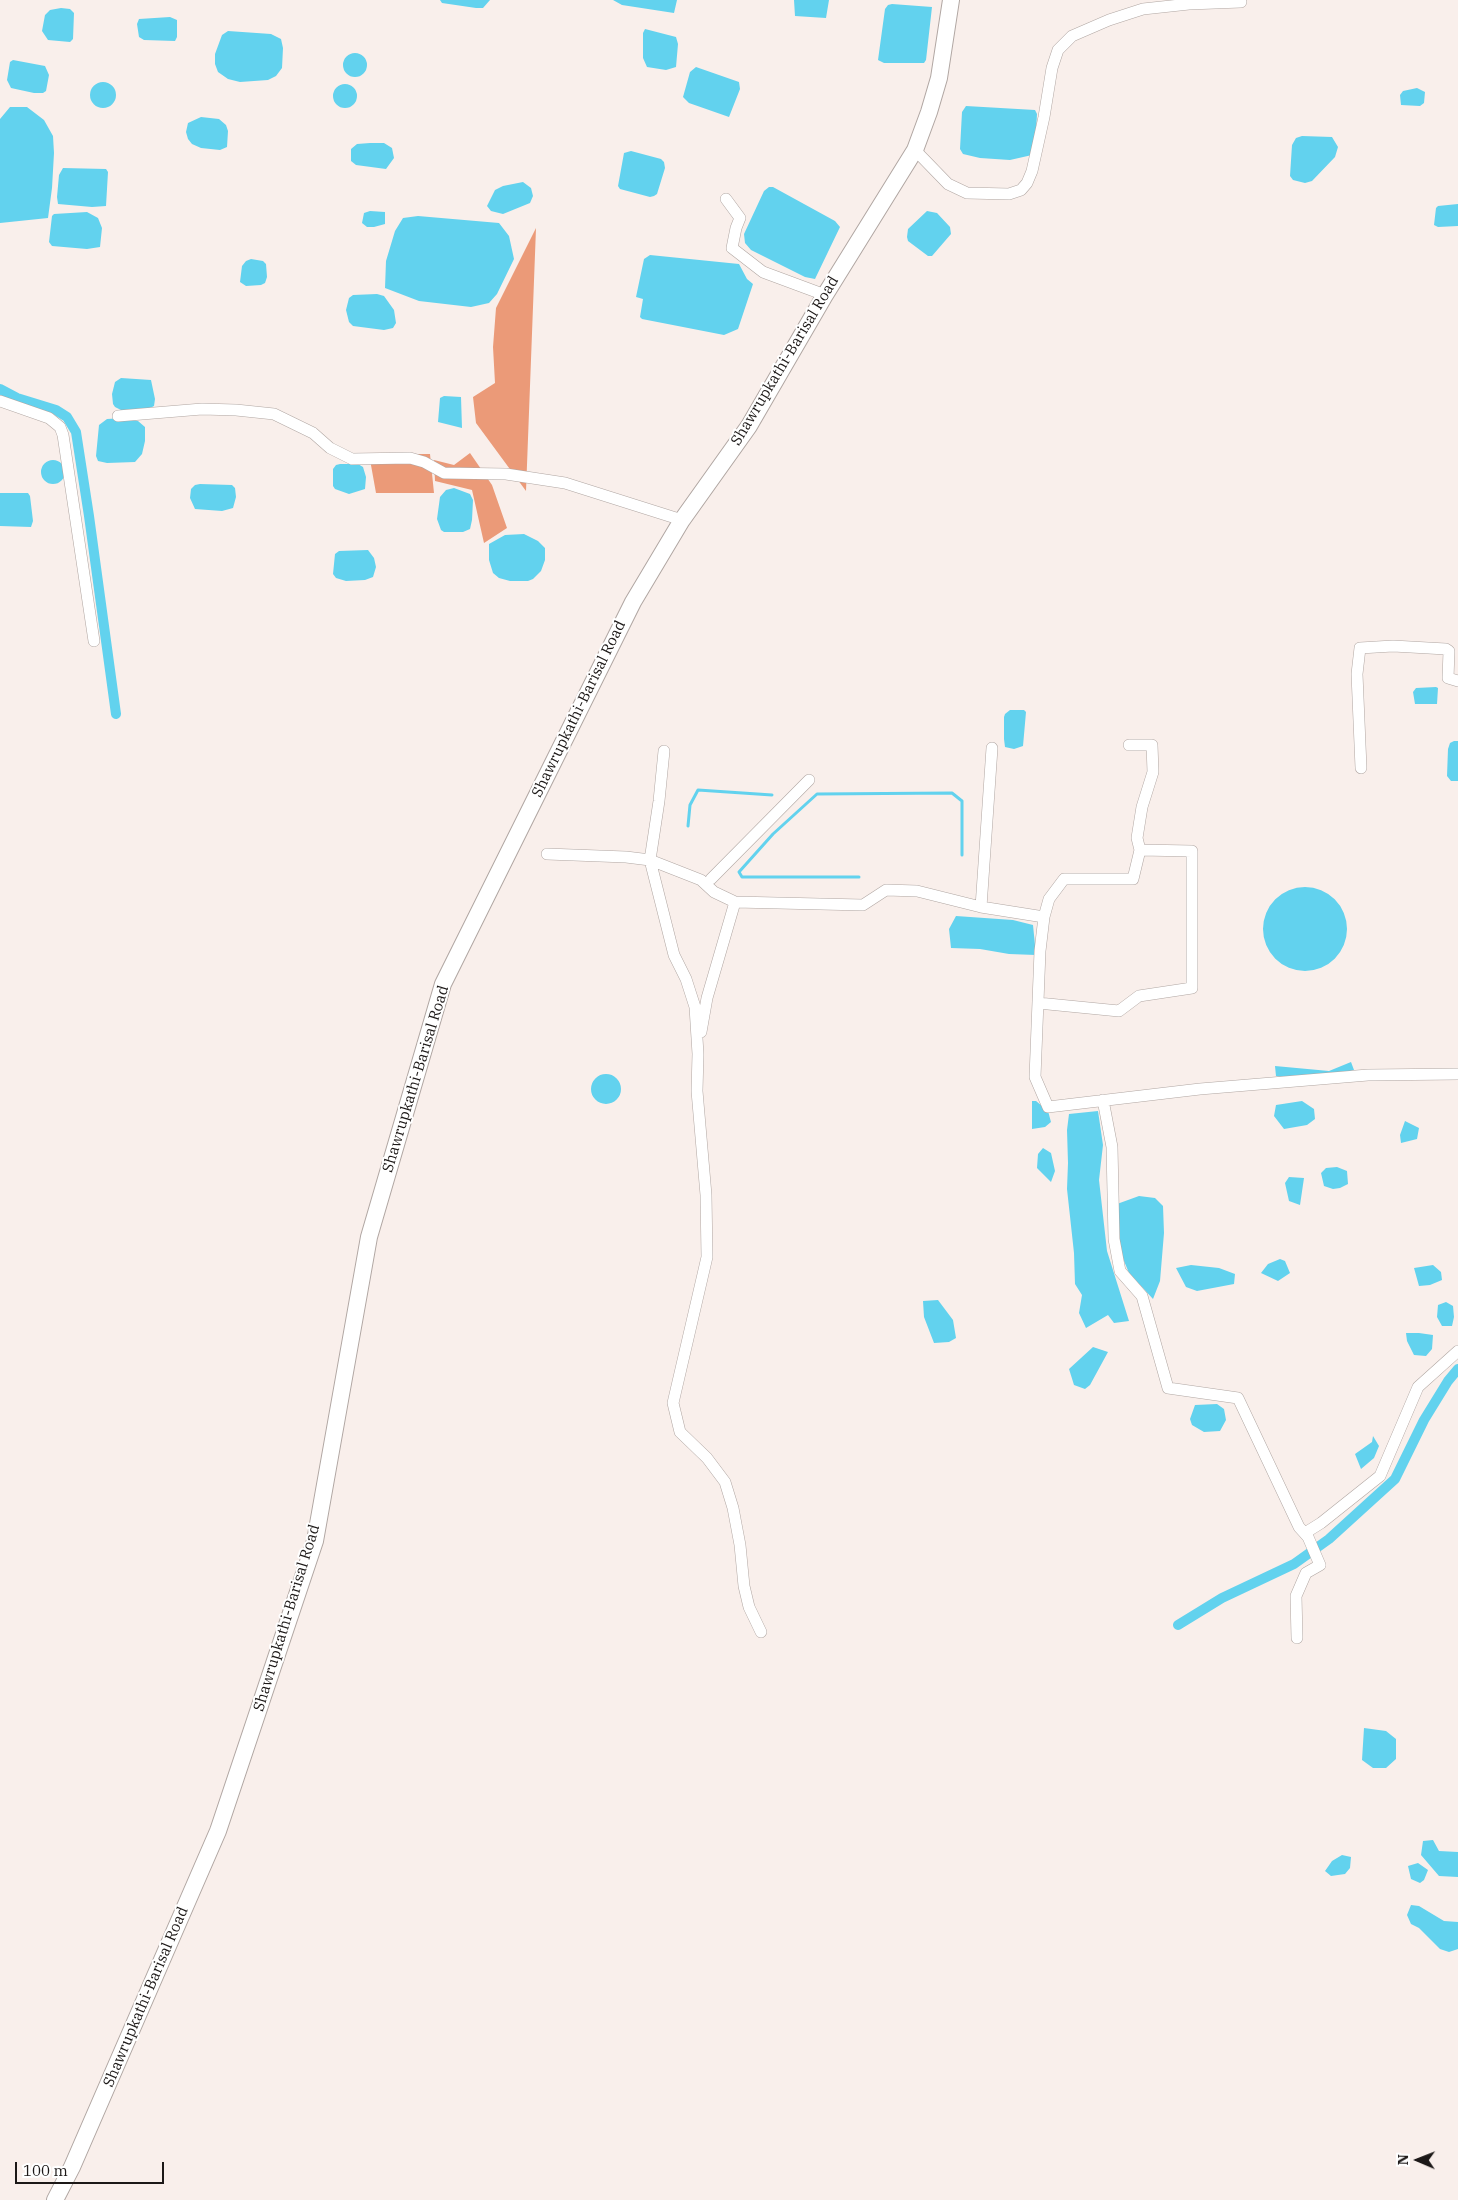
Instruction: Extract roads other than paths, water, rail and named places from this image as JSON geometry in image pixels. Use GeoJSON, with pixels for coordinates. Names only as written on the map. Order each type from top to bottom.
{"type":"FeatureCollection","features":[{"type":"Feature","properties":{"kind":"main road","name":"Shawrupkathi-Barisal Road"},"geometry":{"type":"LineString","coordinates":[[55,2200],[72,2167],[218,1831],[315,1541],[370,1237],[444,984],[633,602],[682,520],[749,426],[825,295],[914,150],[929,112],[939,78],[951,0]]}},
{"type":"Feature","properties":{"kind":"street"},"geometry":{"type":"LineString","coordinates":[[914,150],[948,184],[966,193],[1009,194],[1021,190],[1032,171],[1052,68],[1058,50],[1072,36],[1109,20],[1143,9],[1188,4],[1241,2]]}},
{"type":"Feature","properties":{"kind":"street"},"geometry":{"type":"LineString","coordinates":[[726,199],[740,218],[732,248],[762,272],[825,295]]}},
{"type":"Feature","properties":{"kind":"street"},"geometry":{"type":"LineString","coordinates":[[0,401],[49,418],[60,427],[63,435],[94,641]]}},
{"type":"Feature","properties":{"kind":"street"},"geometry":{"type":"LineString","coordinates":[[118,416],[202,409],[274,414],[313,433],[330,448],[352,459],[410,458],[424,462],[444,473],[506,474],[565,483],[682,520]]}},
{"type":"Feature","properties":{"kind":"street"},"geometry":{"type":"LineString","coordinates":[[1361,768],[1357,674],[1360,648],[1393,646],[1446,649],[1449,651],[1448,678],[1458,682]]}},
{"type":"Feature","properties":{"kind":"street"},"geometry":{"type":"LineString","coordinates":[[1129,745],[1152,745],[1153,772],[1142,807],[1137,838],[1140,850],[1133,879],[1064,879],[1049,900],[1044,917],[1034,1077],[1048,1107],[1200,1089],[1368,1075],[1458,1074]]}},
{"type":"Feature","properties":{"kind":"street"},"geometry":{"type":"LineString","coordinates":[[981,907],[992,748]]}},
{"type":"Feature","properties":{"kind":"street"},"geometry":{"type":"LineString","coordinates":[[664,751],[650,860],[674,955],[686,979],[695,1007],[698,1054],[697,1091],[706,1195],[707,1257],[673,1403],[680,1432],[707,1458],[725,1482],[733,1508],[740,1545],[748,1607],[761,1632]]}},
{"type":"Feature","properties":{"kind":"street"},"geometry":{"type":"LineString","coordinates":[[711,879],[809,780]]}},
{"type":"Feature","properties":{"kind":"street"},"geometry":{"type":"LineString","coordinates":[[1038,1003],[1119,1011],[1139,996],[1192,988],[1192,851],[1140,850]]}},
{"type":"Feature","properties":{"kind":"street"},"geometry":{"type":"LineString","coordinates":[[547,854],[650,860],[701,880],[714,892],[735,902],[863,905],[886,890],[918,891],[981,907],[1044,917]]}},
{"type":"Feature","properties":{"kind":"street"},"geometry":{"type":"LineString","coordinates":[[698,1054],[707,998],[735,902]]}},
{"type":"Feature","properties":{"kind":"street"},"geometry":{"type":"LineString","coordinates":[[1103,1100],[1112,1147],[1114,1238],[1120,1271],[1142,1296],[1168,1388],[1238,1398],[1299,1527],[1306,1535],[1320,1565],[1306,1573],[1296,1596],[1297,1638]]}},
{"type":"Feature","properties":{"kind":"street"},"geometry":{"type":"LineString","coordinates":[[1306,1535],[1380,1476],[1418,1387],[1458,1351]]}},
{"type":"Feature","properties":{"kind":"water"},"geometry":{"type":"Polygon","coordinates":[[[440,0],[490,0],[483,8],[476,8],[442,3],[440,0]]]}},
{"type":"Feature","properties":{"kind":"water"},"geometry":{"type":"Polygon","coordinates":[[[613,0],[677,0],[674,13],[622,5],[613,0]]]}},
{"type":"Feature","properties":{"kind":"water"},"geometry":{"type":"Polygon","coordinates":[[[794,0],[829,0],[826,18],[795,16],[794,0]]]}},
{"type":"Feature","properties":{"kind":"water"},"geometry":{"type":"Polygon","coordinates":[[[888,5],[932,7],[926,60],[924,63],[884,63],[878,60],[885,9],[888,5]]]}},
{"type":"Feature","properties":{"kind":"water"},"geometry":{"type":"Polygon","coordinates":[[[70,9],[74,13],[73,39],[70,42],[48,40],[42,31],[45,15],[50,10],[70,9]]]}},
{"type":"Feature","properties":{"kind":"water"},"geometry":{"type":"Polygon","coordinates":[[[170,17],[177,20],[177,37],[175,41],[144,40],[139,37],[137,24],[139,19],[170,17]]]}},
{"type":"Feature","properties":{"kind":"water"},"geometry":{"type":"Polygon","coordinates":[[[645,29],[676,37],[678,44],[676,67],[666,70],[647,67],[643,58],[643,33],[645,29]]]}},
{"type":"Feature","properties":{"kind":"water"},"geometry":{"type":"Polygon","coordinates":[[[228,31],[271,34],[281,39],[283,48],[282,68],[276,76],[268,80],[240,82],[228,79],[218,72],[215,64],[215,54],[222,35],[228,31]]]}},
{"type":"Feature","properties":{"kind":"water"},"geometry":{"type":"Polygon","coordinates":[[[355,53],[360,54],[366,60],[366,70],[360,76],[355,77],[350,76],[344,70],[343,65],[344,60],[350,54],[355,53]]]}},
{"type":"Feature","properties":{"kind":"water"},"geometry":{"type":"Polygon","coordinates":[[[13,60],[45,66],[49,75],[46,91],[34,93],[11,88],[7,80],[10,62],[13,60]]]}},
{"type":"Feature","properties":{"kind":"water"},"geometry":{"type":"Polygon","coordinates":[[[696,67],[739,82],[740,89],[729,117],[689,103],[683,97],[690,72],[696,67]]]}},
{"type":"Feature","properties":{"kind":"water"},"geometry":{"type":"Polygon","coordinates":[[[103,82],[113,85],[116,95],[113,105],[103,108],[93,105],[90,95],[93,85],[103,82]]]}},
{"type":"Feature","properties":{"kind":"water"},"geometry":{"type":"Polygon","coordinates":[[[345,84],[353,88],[357,96],[353,104],[345,108],[337,104],[333,96],[337,88],[345,84]]]}},
{"type":"Feature","properties":{"kind":"water"},"geometry":{"type":"Polygon","coordinates":[[[1417,88],[1425,92],[1424,103],[1420,106],[1401,105],[1400,95],[1403,91],[1417,88]]]}},
{"type":"Feature","properties":{"kind":"water"},"geometry":{"type":"Polygon","coordinates":[[[966,106],[1035,110],[1037,114],[1035,149],[1032,155],[1010,160],[980,158],[963,154],[960,149],[962,112],[966,106]]]}},
{"type":"Feature","properties":{"kind":"water"},"geometry":{"type":"Polygon","coordinates":[[[10,107],[27,107],[44,120],[53,136],[52,188],[48,218],[0,223],[0,119],[10,107]]]}},
{"type":"Feature","properties":{"kind":"water"},"geometry":{"type":"Polygon","coordinates":[[[201,117],[219,119],[226,125],[228,131],[227,147],[220,150],[201,148],[192,144],[186,132],[188,123],[201,117]]]}},
{"type":"Feature","properties":{"kind":"water"},"geometry":{"type":"Polygon","coordinates":[[[1302,136],[1332,137],[1338,147],[1335,157],[1312,181],[1305,183],[1293,180],[1290,176],[1292,145],[1296,138],[1302,136]]]}},
{"type":"Feature","properties":{"kind":"water"},"geometry":{"type":"Polygon","coordinates":[[[384,143],[392,148],[394,158],[386,169],[356,165],[351,161],[351,149],[357,144],[384,143]]]}},
{"type":"Feature","properties":{"kind":"water"},"geometry":{"type":"Polygon","coordinates":[[[631,151],[661,159],[664,162],[665,168],[657,194],[654,196],[650,197],[620,189],[618,186],[624,153],[631,151]]]}},
{"type":"Feature","properties":{"kind":"water"},"geometry":{"type":"Polygon","coordinates":[[[63,168],[106,169],[108,172],[106,206],[92,207],[58,204],[59,175],[63,168]]]}},
{"type":"Feature","properties":{"kind":"water"},"geometry":{"type":"Polygon","coordinates":[[[523,182],[531,188],[533,196],[530,203],[503,214],[491,211],[487,206],[495,190],[503,186],[523,182]]]}},
{"type":"Feature","properties":{"kind":"water"},"geometry":{"type":"Polygon","coordinates":[[[769,187],[773,187],[835,221],[840,227],[815,279],[805,277],[751,250],[745,243],[744,234],[764,191],[769,187]]]}},
{"type":"Feature","properties":{"kind":"water"},"geometry":{"type":"Polygon","coordinates":[[[1458,204],[1458,226],[1438,227],[1434,225],[1436,208],[1438,206],[1458,204]]]}},
{"type":"Feature","properties":{"kind":"water"},"geometry":{"type":"Polygon","coordinates":[[[370,211],[385,212],[385,224],[367,227],[362,223],[364,213],[370,211]]]}},
{"type":"Feature","properties":{"kind":"water"},"geometry":{"type":"Polygon","coordinates":[[[927,211],[937,213],[950,227],[951,234],[932,256],[928,256],[908,241],[907,237],[908,229],[927,211]]]}},
{"type":"Feature","properties":{"kind":"water"},"geometry":{"type":"Polygon","coordinates":[[[87,212],[98,218],[102,228],[100,247],[87,249],[52,246],[49,242],[52,216],[54,214],[87,212]]]}},
{"type":"Feature","properties":{"kind":"water"},"geometry":{"type":"Polygon","coordinates":[[[418,216],[499,223],[509,236],[514,259],[497,294],[489,303],[471,307],[419,301],[385,288],[386,261],[395,231],[403,218],[418,216]]]}},
{"type":"Feature","properties":{"kind":"water"},"geometry":{"type":"Polygon","coordinates":[[[650,255],[739,264],[747,279],[753,284],[738,329],[724,335],[642,319],[640,317],[643,299],[636,297],[644,259],[650,255]]]}},
{"type":"Feature","properties":{"kind":"water"},"geometry":{"type":"Polygon","coordinates":[[[251,259],[263,261],[266,264],[267,277],[265,283],[261,285],[246,286],[240,282],[242,266],[251,259]]]}},
{"type":"Feature","properties":{"kind":"water"},"geometry":{"type":"Polygon","coordinates":[[[377,294],[384,296],[394,310],[396,323],[393,328],[384,330],[353,326],[349,322],[346,310],[349,298],[353,295],[377,294]]]}},
{"type":"Feature","properties":{"kind":"water"},"geometry":{"type":"Polygon","coordinates":[[[121,378],[151,380],[155,399],[154,406],[148,409],[129,410],[121,410],[115,407],[112,394],[115,382],[121,378]]]}},
{"type":"Feature","properties":{"kind":"water"},"geometry":{"type":"Polygon","coordinates":[[[444,396],[461,397],[462,428],[438,422],[440,398],[444,396]]]}},
{"type":"Feature","properties":{"kind":"water"},"geometry":{"type":"Polygon","coordinates":[[[124,418],[138,421],[145,427],[145,441],[142,454],[135,462],[107,463],[98,461],[96,456],[99,425],[107,419],[124,418]]]}},
{"type":"Feature","properties":{"kind":"water"},"geometry":{"type":"Polygon","coordinates":[[[53,460],[62,463],[65,472],[62,481],[53,484],[44,481],[41,472],[44,463],[53,460]]]}},
{"type":"Feature","properties":{"kind":"water"},"geometry":{"type":"Polygon","coordinates":[[[358,464],[363,467],[366,477],[365,489],[349,494],[335,489],[333,486],[333,469],[336,465],[358,464]]]}},
{"type":"Feature","properties":{"kind":"water"},"geometry":{"type":"Polygon","coordinates":[[[195,485],[232,485],[235,488],[236,497],[233,508],[222,511],[195,509],[190,498],[191,489],[195,485]]]}},
{"type":"Feature","properties":{"kind":"water"},"geometry":{"type":"Polygon","coordinates":[[[454,488],[470,494],[473,500],[470,529],[463,532],[444,532],[441,530],[437,519],[440,497],[446,490],[454,488]]]}},
{"type":"Feature","properties":{"kind":"water"},"geometry":{"type":"Polygon","coordinates":[[[0,493],[28,493],[33,521],[31,527],[0,526],[0,493]]]}},
{"type":"Feature","properties":{"kind":"water"},"geometry":{"type":"Polygon","coordinates":[[[524,534],[538,541],[545,548],[545,560],[541,571],[528,581],[510,581],[499,578],[493,573],[489,560],[489,544],[505,535],[524,534]]]}},
{"type":"Feature","properties":{"kind":"water"},"geometry":{"type":"Polygon","coordinates":[[[368,550],[374,558],[376,567],[373,577],[365,580],[346,581],[336,578],[333,574],[335,554],[339,551],[368,550]]]}},
{"type":"Feature","properties":{"kind":"water"},"geometry":{"type":"Polygon","coordinates":[[[1416,688],[1438,688],[1437,704],[1415,704],[1413,692],[1416,688]]]}},
{"type":"Feature","properties":{"kind":"water"},"geometry":{"type":"Polygon","coordinates":[[[1010,710],[1024,710],[1026,712],[1023,746],[1014,749],[1005,747],[1004,739],[1004,717],[1010,710]]]}},
{"type":"Feature","properties":{"kind":"water"},"geometry":{"type":"Polygon","coordinates":[[[1458,741],[1458,781],[1451,781],[1447,776],[1448,749],[1450,743],[1458,741]]]}},
{"type":"Feature","properties":{"kind":"water"},"geometry":{"type":"Polygon","coordinates":[[[1305,887],[1321,890],[1335,899],[1344,913],[1347,929],[1344,945],[1335,959],[1321,968],[1305,971],[1289,968],[1275,959],[1266,945],[1263,929],[1266,913],[1275,899],[1289,890],[1305,887]]]}},
{"type":"Feature","properties":{"kind":"water"},"geometry":{"type":"Polygon","coordinates":[[[956,916],[1013,920],[1033,925],[1036,955],[951,948],[949,929],[956,916]]]}},
{"type":"Feature","properties":{"kind":"water"},"geometry":{"type":"Polygon","coordinates":[[[1351,1062],[1354,1070],[1344,1073],[1285,1078],[1276,1076],[1275,1066],[1329,1071],[1351,1062]]]}},
{"type":"Feature","properties":{"kind":"water"},"geometry":{"type":"Polygon","coordinates":[[[606,1074],[612,1075],[620,1083],[620,1095],[612,1103],[606,1104],[600,1103],[592,1095],[591,1089],[592,1083],[600,1075],[606,1074]]]}},
{"type":"Feature","properties":{"kind":"water"},"geometry":{"type":"Polygon","coordinates":[[[1032,1101],[1036,1101],[1048,1111],[1051,1122],[1045,1127],[1032,1129],[1032,1101]]]}},
{"type":"Feature","properties":{"kind":"water"},"geometry":{"type":"Polygon","coordinates":[[[1302,1101],[1314,1109],[1315,1119],[1307,1125],[1284,1129],[1274,1116],[1276,1105],[1302,1101]]]}},
{"type":"Feature","properties":{"kind":"water"},"geometry":{"type":"Polygon","coordinates":[[[1098,1111],[1103,1145],[1099,1180],[1107,1251],[1129,1321],[1114,1323],[1108,1315],[1086,1328],[1079,1313],[1082,1295],[1075,1284],[1074,1253],[1067,1189],[1067,1130],[1069,1114],[1098,1111]]]}},
{"type":"Feature","properties":{"kind":"water"},"geometry":{"type":"Polygon","coordinates":[[[1405,1121],[1419,1128],[1417,1139],[1401,1143],[1400,1135],[1405,1121]]]}},
{"type":"Feature","properties":{"kind":"water"},"geometry":{"type":"Polygon","coordinates":[[[1043,1148],[1051,1153],[1055,1171],[1051,1182],[1037,1168],[1038,1154],[1043,1148]]]}},
{"type":"Feature","properties":{"kind":"water"},"geometry":{"type":"Polygon","coordinates":[[[1337,1167],[1347,1171],[1348,1184],[1333,1189],[1324,1186],[1321,1173],[1326,1168],[1337,1167]]]}},
{"type":"Feature","properties":{"kind":"water"},"geometry":{"type":"Polygon","coordinates":[[[1289,1177],[1304,1178],[1300,1205],[1289,1201],[1285,1183],[1289,1177]]]}},
{"type":"Feature","properties":{"kind":"water"},"geometry":{"type":"Polygon","coordinates":[[[1139,1196],[1155,1198],[1163,1206],[1164,1233],[1160,1281],[1153,1299],[1129,1273],[1119,1249],[1117,1204],[1139,1196]]]}},
{"type":"Feature","properties":{"kind":"water"},"geometry":{"type":"Polygon","coordinates":[[[1280,1259],[1285,1261],[1290,1273],[1278,1281],[1261,1273],[1268,1264],[1280,1259]]]}},
{"type":"Feature","properties":{"kind":"water"},"geometry":{"type":"Polygon","coordinates":[[[1191,1265],[1219,1268],[1235,1274],[1234,1284],[1197,1291],[1186,1287],[1176,1268],[1191,1265]]]}},
{"type":"Feature","properties":{"kind":"water"},"geometry":{"type":"Polygon","coordinates":[[[1433,1265],[1441,1272],[1442,1280],[1430,1285],[1419,1286],[1414,1268],[1433,1265]]]}},
{"type":"Feature","properties":{"kind":"water"},"geometry":{"type":"Polygon","coordinates":[[[938,1300],[953,1320],[956,1338],[949,1342],[934,1343],[924,1317],[923,1301],[938,1300]]]}},
{"type":"Feature","properties":{"kind":"water"},"geometry":{"type":"Polygon","coordinates":[[[1446,1302],[1453,1306],[1454,1317],[1452,1326],[1442,1326],[1437,1317],[1438,1305],[1446,1302]]]}},
{"type":"Feature","properties":{"kind":"water"},"geometry":{"type":"Polygon","coordinates":[[[1406,1333],[1433,1335],[1432,1349],[1426,1356],[1414,1355],[1407,1341],[1406,1333]]]}},
{"type":"Feature","properties":{"kind":"water"},"geometry":{"type":"Polygon","coordinates":[[[1093,1347],[1108,1352],[1090,1385],[1085,1389],[1074,1385],[1069,1369],[1093,1347]]]}},
{"type":"Feature","properties":{"kind":"water"},"geometry":{"type":"Polygon","coordinates":[[[1217,1404],[1224,1409],[1226,1420],[1220,1431],[1204,1432],[1192,1425],[1190,1419],[1195,1405],[1217,1404]]]}},
{"type":"Feature","properties":{"kind":"water"},"geometry":{"type":"Polygon","coordinates":[[[1373,1436],[1379,1446],[1374,1458],[1361,1469],[1355,1454],[1372,1442],[1373,1436]]]}},
{"type":"Feature","properties":{"kind":"water"},"geometry":{"type":"Polygon","coordinates":[[[1364,1728],[1386,1731],[1396,1739],[1396,1759],[1386,1768],[1373,1768],[1362,1760],[1364,1728]]]}},
{"type":"Feature","properties":{"kind":"water"},"geometry":{"type":"Polygon","coordinates":[[[1433,1840],[1439,1851],[1458,1852],[1458,1877],[1439,1876],[1421,1855],[1423,1841],[1433,1840]]]}},
{"type":"Feature","properties":{"kind":"water"},"geometry":{"type":"Polygon","coordinates":[[[1342,1855],[1351,1857],[1350,1868],[1345,1874],[1331,1876],[1325,1871],[1332,1861],[1342,1855]]]}},
{"type":"Feature","properties":{"kind":"water"},"geometry":{"type":"Polygon","coordinates":[[[1418,1863],[1428,1870],[1424,1880],[1420,1883],[1411,1879],[1408,1866],[1418,1863]]]}},
{"type":"Feature","properties":{"kind":"water"},"geometry":{"type":"Polygon","coordinates":[[[1411,1905],[1419,1906],[1444,1921],[1458,1922],[1458,1949],[1449,1952],[1440,1949],[1419,1928],[1411,1924],[1407,1915],[1411,1905]]]}},
{"type":"Feature","properties":{"kind":"waterway"},"geometry":{"type":"LineString","coordinates":[[0,389],[17,398],[56,410],[67,417],[76,432],[116,714]]}},
{"type":"Feature","properties":{"kind":"waterway"},"geometry":{"type":"LineString","coordinates":[[688,826],[690,805],[698,790],[772,795]]}},
{"type":"Feature","properties":{"kind":"waterway"},"geometry":{"type":"LineString","coordinates":[[859,877],[742,877],[739,872],[773,834],[817,794],[952,793],[962,801],[962,855]]}},
{"type":"Feature","properties":{"kind":"waterway"},"geometry":{"type":"LineString","coordinates":[[1178,1625],[1222,1598],[1294,1564],[1329,1539],[1395,1479],[1424,1420],[1448,1381],[1458,1369]]}}]}
